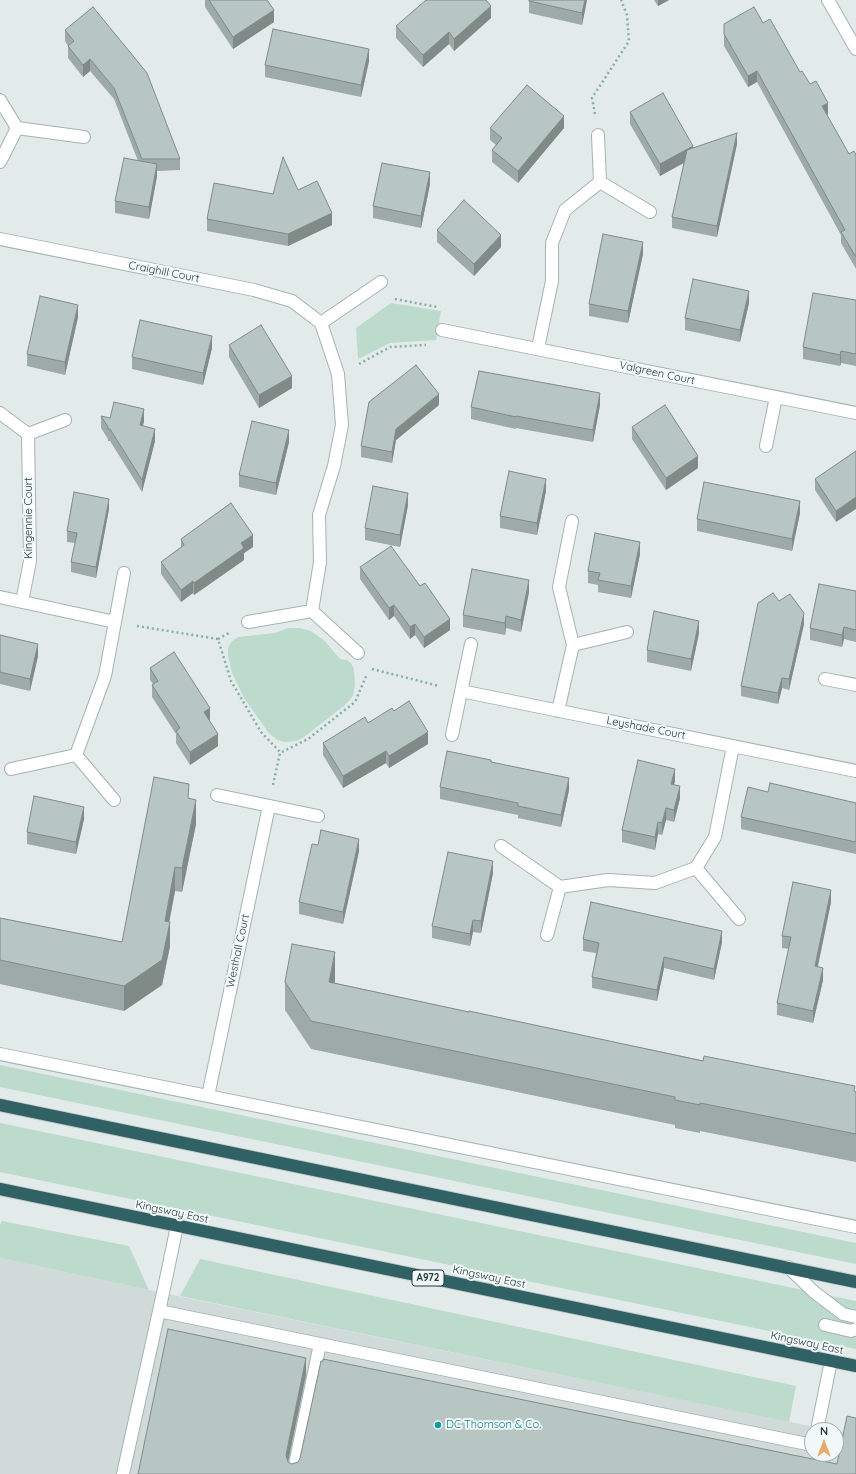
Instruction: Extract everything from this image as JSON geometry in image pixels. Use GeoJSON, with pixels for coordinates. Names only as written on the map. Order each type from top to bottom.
{"type":"FeatureCollection","features":[{"type":"Feature","properties":{"kind":"highway"},"geometry":{"type":"LineString","coordinates":[[0,1105],[856,1282]]}},
{"type":"Feature","properties":{"kind":"highway","name":"Kingsway East"},"geometry":{"type":"LineString","coordinates":[[0,1189],[856,1366]]}},
{"type":"Feature","properties":{"kind":"street"},"geometry":{"type":"LineString","coordinates":[[828,0],[856,49]]}},
{"type":"Feature","properties":{"kind":"street"},"geometry":{"type":"LineString","coordinates":[[0,100],[17,128]]}},
{"type":"Feature","properties":{"kind":"street"},"geometry":{"type":"LineString","coordinates":[[17,128],[84,137]]}},
{"type":"Feature","properties":{"kind":"street"},"geometry":{"type":"LineString","coordinates":[[0,162],[17,128]]}},
{"type":"Feature","properties":{"kind":"street"},"geometry":{"type":"LineString","coordinates":[[598,135],[600,182]]}},
{"type":"Feature","properties":{"kind":"street"},"geometry":{"type":"LineString","coordinates":[[600,182],[650,212]]}},
{"type":"Feature","properties":{"kind":"street"},"geometry":{"type":"LineString","coordinates":[[538,348],[552,281],[552,243],[565,210],[600,182]]}},
{"type":"Feature","properties":{"kind":"street","name":"Craighill Court"},"geometry":{"type":"LineString","coordinates":[[0,239],[254,290],[292,301],[321,323]]}},
{"type":"Feature","properties":{"kind":"street"},"geometry":{"type":"LineString","coordinates":[[312,611],[320,562],[319,515],[334,466],[342,425],[338,374],[321,323],[381,282]]}},
{"type":"Feature","properties":{"kind":"street","name":"Valgreen Court"},"geometry":{"type":"LineString","coordinates":[[442,330],[538,348],[856,413]]}},
{"type":"Feature","properties":{"kind":"street"},"geometry":{"type":"LineString","coordinates":[[766,446],[776,397]]}},
{"type":"Feature","properties":{"kind":"street"},"geometry":{"type":"LineString","coordinates":[[0,413],[28,434],[65,420]]}},
{"type":"Feature","properties":{"kind":"street","name":"Kingennie Court"},"geometry":{"type":"LineString","coordinates":[[22,602],[30,561],[28,434]]}},
{"type":"Feature","properties":{"kind":"street"},"geometry":{"type":"LineString","coordinates":[[558,711],[573,645],[560,587],[572,520]]}},
{"type":"Feature","properties":{"kind":"street"},"geometry":{"type":"LineString","coordinates":[[76,755],[105,676],[124,573]]}},
{"type":"Feature","properties":{"kind":"street"},"geometry":{"type":"LineString","coordinates":[[0,597],[115,622]]}},
{"type":"Feature","properties":{"kind":"street"},"geometry":{"type":"LineString","coordinates":[[248,622],[312,611]]}},
{"type":"Feature","properties":{"kind":"street"},"geometry":{"type":"LineString","coordinates":[[312,611],[358,654]]}},
{"type":"Feature","properties":{"kind":"street"},"geometry":{"type":"LineString","coordinates":[[573,645],[627,632]]}},
{"type":"Feature","properties":{"kind":"street"},"geometry":{"type":"LineString","coordinates":[[452,735],[472,644]]}},
{"type":"Feature","properties":{"kind":"street"},"geometry":{"type":"LineString","coordinates":[[825,679],[856,685]]}},
{"type":"Feature","properties":{"kind":"street","name":"Leyshade Court"},"geometry":{"type":"LineString","coordinates":[[461,691],[856,771]]}},
{"type":"Feature","properties":{"kind":"street"},"geometry":{"type":"LineString","coordinates":[[501,846],[560,887],[608,880],[655,883],[696,868],[715,837],[734,746]]}},
{"type":"Feature","properties":{"kind":"street"},"geometry":{"type":"LineString","coordinates":[[11,769],[76,755]]}},
{"type":"Feature","properties":{"kind":"street"},"geometry":{"type":"LineString","coordinates":[[76,755],[114,800]]}},
{"type":"Feature","properties":{"kind":"street"},"geometry":{"type":"LineString","coordinates":[[217,795],[318,816]]}},
{"type":"Feature","properties":{"kind":"street","name":"Westhall Court"},"geometry":{"type":"LineString","coordinates":[[208,1096],[269,806]]}},
{"type":"Feature","properties":{"kind":"street"},"geometry":{"type":"LineString","coordinates":[[696,868],[739,919]]}},
{"type":"Feature","properties":{"kind":"street"},"geometry":{"type":"LineString","coordinates":[[547,935],[560,887]]}},
{"type":"Feature","properties":{"kind":"street"},"geometry":{"type":"LineString","coordinates":[[0,1054],[856,1226]]}},
{"type":"Feature","properties":{"kind":"street"},"geometry":{"type":"LineString","coordinates":[[123,1474],[177,1226]]}},
{"type":"Feature","properties":{"kind":"street"},"geometry":{"type":"LineString","coordinates":[[788,1267],[814,1292],[843,1314],[856,1317]]}},
{"type":"Feature","properties":{"kind":"street"},"geometry":{"type":"LineString","coordinates":[[159,1311],[804,1443]]}},
{"type":"Feature","properties":{"kind":"street"},"geometry":{"type":"LineString","coordinates":[[825,1325],[851,1331],[856,1329]]}},
{"type":"Feature","properties":{"kind":"street"},"geometry":{"type":"LineString","coordinates":[[293,1474],[320,1344]]}},
{"type":"Feature","properties":{"kind":"street"},"geometry":{"type":"LineString","coordinates":[[818,1422],[831,1361]]}},
{"type":"Feature","properties":{"kind":"path"},"geometry":{"type":"LineString","coordinates":[[598,135],[592,98],[629,41],[627,15],[621,0]]}},
{"type":"Feature","properties":{"kind":"path"},"geometry":{"type":"LineString","coordinates":[[338,374],[390,347],[439,344],[446,309],[392,298],[381,282]]}},
{"type":"Feature","properties":{"kind":"path"},"geometry":{"type":"LineString","coordinates":[[115,622],[218,639],[231,681],[261,732],[280,752]]}},
{"type":"Feature","properties":{"kind":"path"},"geometry":{"type":"LineString","coordinates":[[280,752],[308,740],[355,702],[369,668],[461,691]]}},
{"type":"Feature","properties":{"kind":"path"},"geometry":{"type":"LineString","coordinates":[[272,788],[280,752]]}},
{"type":"Feature","properties":{"kind":"shaded area"},"geometry":{"type":"Polygon","coordinates":[[[0,1258],[804,1425],[804,1462],[844,1462],[844,1433],[856,1435],[856,1474],[0,1474],[0,1258]]]}},
{"type":"Feature","properties":{"kind":"green space"},"geometry":{"type":"Polygon","coordinates":[[[391,303],[441,311],[436,340],[390,343],[358,359],[356,328],[391,303]]]}},
{"type":"Feature","properties":{"kind":"green space"},"geometry":{"type":"Polygon","coordinates":[[[288,628],[300,628],[311,631],[325,641],[340,659],[347,660],[351,663],[354,669],[355,685],[353,696],[345,705],[304,737],[296,741],[285,742],[277,740],[268,732],[244,698],[232,673],[228,656],[228,648],[231,642],[238,637],[275,633],[288,628]]]}},
{"type":"Feature","properties":{"kind":"green space"},"geometry":{"type":"Polygon","coordinates":[[[0,1065],[856,1243],[856,1264],[0,1087],[0,1065]]]}},
{"type":"Feature","properties":{"kind":"green space"},"geometry":{"type":"Polygon","coordinates":[[[0,1123],[856,1301],[856,1349],[0,1172],[0,1123]]]}},
{"type":"Feature","properties":{"kind":"green space"},"geometry":{"type":"Polygon","coordinates":[[[2,1221],[129,1246],[149,1290],[0,1258],[0,1224],[2,1221]]]}},
{"type":"Feature","properties":{"kind":"green space"},"geometry":{"type":"Polygon","coordinates":[[[200,1259],[796,1386],[789,1422],[180,1296],[200,1259]]]}},
{"type":"Feature","properties":{"kind":"building"},"geometry":{"type":"Polygon","coordinates":[[[209,0],[267,0],[274,10],[233,37],[209,0]]]}},
{"type":"Feature","properties":{"kind":"building"},"geometry":{"type":"Polygon","coordinates":[[[426,0],[486,0],[491,6],[454,39],[449,32],[423,55],[396,26],[426,0]]]}},
{"type":"Feature","properties":{"kind":"building"},"geometry":{"type":"Polygon","coordinates":[[[529,0],[585,0],[582,13],[529,0]]]}},
{"type":"Feature","properties":{"kind":"building"},"geometry":{"type":"Polygon","coordinates":[[[93,7],[147,73],[180,159],[142,159],[114,88],[90,59],[83,65],[68,46],[74,41],[65,30],[93,7]]]}},
{"type":"Feature","properties":{"kind":"building"},"geometry":{"type":"Polygon","coordinates":[[[754,7],[763,23],[770,19],[800,72],[802,71],[810,84],[816,81],[828,103],[822,106],[849,154],[854,151],[856,155],[856,257],[841,232],[845,230],[757,71],[748,76],[724,34],[724,24],[754,7]]]}},
{"type":"Feature","properties":{"kind":"building"},"geometry":{"type":"Polygon","coordinates":[[[273,29],[369,49],[361,85],[265,65],[273,29]]]}},
{"type":"Feature","properties":{"kind":"building"},"geometry":{"type":"Polygon","coordinates":[[[527,85],[564,116],[518,171],[492,150],[502,138],[490,128],[527,85]]]}},
{"type":"Feature","properties":{"kind":"building"},"geometry":{"type":"Polygon","coordinates":[[[663,93],[693,146],[660,164],[630,112],[663,93]]]}},
{"type":"Feature","properties":{"kind":"building"},"geometry":{"type":"Polygon","coordinates":[[[737,133],[717,226],[672,217],[687,150],[737,133]]]}},
{"type":"Feature","properties":{"kind":"building"},"geometry":{"type":"Polygon","coordinates":[[[283,157],[298,190],[317,181],[332,213],[288,234],[207,219],[214,183],[273,194],[283,157]]]}},
{"type":"Feature","properties":{"kind":"building"},"geometry":{"type":"Polygon","coordinates":[[[124,158],[157,164],[149,207],[115,201],[124,158]]]}},
{"type":"Feature","properties":{"kind":"building"},"geometry":{"type":"Polygon","coordinates":[[[382,163],[430,172],[421,216],[373,206],[382,163]]]}},
{"type":"Feature","properties":{"kind":"building"},"geometry":{"type":"Polygon","coordinates":[[[464,200],[501,235],[474,264],[437,230],[464,200]]]}},
{"type":"Feature","properties":{"kind":"building"},"geometry":{"type":"Polygon","coordinates":[[[603,234],[643,242],[628,311],[589,304],[603,234]]]}},
{"type":"Feature","properties":{"kind":"building"},"geometry":{"type":"Polygon","coordinates":[[[693,279],[749,291],[740,330],[685,318],[693,279]]]}},
{"type":"Feature","properties":{"kind":"building"},"geometry":{"type":"Polygon","coordinates":[[[813,293],[856,300],[856,354],[841,351],[840,355],[803,347],[813,293]]]}},
{"type":"Feature","properties":{"kind":"building"},"geometry":{"type":"Polygon","coordinates":[[[40,296],[78,305],[65,362],[27,354],[40,296]]]}},
{"type":"Feature","properties":{"kind":"building"},"geometry":{"type":"Polygon","coordinates":[[[140,320],[212,336],[203,373],[132,357],[140,320]]]}},
{"type":"Feature","properties":{"kind":"building"},"geometry":{"type":"Polygon","coordinates":[[[261,325],[292,376],[259,395],[229,345],[261,325]]]}},
{"type":"Feature","properties":{"kind":"building"},"geometry":{"type":"Polygon","coordinates":[[[416,365],[439,394],[396,429],[392,452],[361,446],[369,402],[416,365]]]}},
{"type":"Feature","properties":{"kind":"building"},"geometry":{"type":"Polygon","coordinates":[[[479,371],[600,393],[593,430],[516,417],[471,407],[479,371]]]}},
{"type":"Feature","properties":{"kind":"building"},"geometry":{"type":"Polygon","coordinates":[[[114,402],[144,409],[140,425],[155,429],[142,480],[101,416],[110,418],[114,402]]]}},
{"type":"Feature","properties":{"kind":"building"},"geometry":{"type":"Polygon","coordinates":[[[665,405],[698,456],[666,478],[632,427],[665,405]]]}},
{"type":"Feature","properties":{"kind":"building"},"geometry":{"type":"Polygon","coordinates":[[[252,421],[289,430],[276,483],[239,475],[252,421]]]}},
{"type":"Feature","properties":{"kind":"building"},"geometry":{"type":"Polygon","coordinates":[[[856,451],[856,497],[836,511],[815,479],[856,451]]]}},
{"type":"Feature","properties":{"kind":"building"},"geometry":{"type":"Polygon","coordinates":[[[509,471],[546,479],[537,523],[500,516],[509,471]]]}},
{"type":"Feature","properties":{"kind":"building"},"geometry":{"type":"Polygon","coordinates":[[[704,482],[800,501],[792,539],[697,519],[704,482]]]}},
{"type":"Feature","properties":{"kind":"building"},"geometry":{"type":"Polygon","coordinates":[[[373,486],[408,493],[400,535],[365,528],[373,486]]]}},
{"type":"Feature","properties":{"kind":"building"},"geometry":{"type":"Polygon","coordinates":[[[74,492],[109,499],[96,567],[71,562],[77,533],[67,531],[74,492]]]}},
{"type":"Feature","properties":{"kind":"building"},"geometry":{"type":"Polygon","coordinates":[[[231,503],[253,535],[241,543],[244,548],[194,583],[193,581],[181,590],[161,562],[184,545],[181,539],[231,503]]]}},
{"type":"Feature","properties":{"kind":"building"},"geometry":{"type":"Polygon","coordinates":[[[595,533],[640,542],[631,586],[598,580],[600,573],[588,571],[595,533]]]}},
{"type":"Feature","properties":{"kind":"building"},"geometry":{"type":"Polygon","coordinates":[[[391,546],[420,586],[425,583],[450,619],[424,637],[415,624],[410,627],[394,605],[389,608],[360,567],[391,546]]]}},
{"type":"Feature","properties":{"kind":"building"},"geometry":{"type":"Polygon","coordinates":[[[472,569],[529,580],[521,620],[506,616],[505,623],[463,615],[472,569]]]}},
{"type":"Feature","properties":{"kind":"building"},"geometry":{"type":"Polygon","coordinates":[[[819,584],[856,591],[856,630],[844,627],[842,635],[810,628],[819,584]]]}},
{"type":"Feature","properties":{"kind":"building"},"geometry":{"type":"Polygon","coordinates":[[[773,593],[779,601],[790,594],[804,613],[789,679],[782,678],[778,693],[741,686],[758,603],[773,593]]]}},
{"type":"Feature","properties":{"kind":"building"},"geometry":{"type":"Polygon","coordinates":[[[654,611],[699,621],[691,659],[647,650],[654,611]]]}},
{"type":"Feature","properties":{"kind":"building"},"geometry":{"type":"Polygon","coordinates":[[[0,635],[38,644],[30,679],[0,672],[0,635]]]}},
{"type":"Feature","properties":{"kind":"building"},"geometry":{"type":"Polygon","coordinates":[[[174,652],[210,708],[204,712],[218,734],[190,752],[176,731],[180,728],[152,685],[158,681],[150,668],[174,652]]]}},
{"type":"Feature","properties":{"kind":"building"},"geometry":{"type":"Polygon","coordinates":[[[409,701],[428,732],[389,756],[386,751],[343,776],[323,743],[365,717],[368,723],[392,708],[394,711],[409,701]]]}},
{"type":"Feature","properties":{"kind":"building"},"geometry":{"type":"Polygon","coordinates":[[[447,751],[491,760],[491,762],[569,778],[561,815],[518,806],[518,803],[440,787],[447,751]]]}},
{"type":"Feature","properties":{"kind":"building"},"geometry":{"type":"Polygon","coordinates":[[[638,760],[675,769],[671,784],[680,786],[674,810],[666,808],[662,823],[658,822],[655,837],[622,830],[638,760]]]}},
{"type":"Feature","properties":{"kind":"building"},"geometry":{"type":"Polygon","coordinates":[[[154,777],[189,784],[188,798],[196,800],[182,868],[175,867],[165,921],[170,922],[162,960],[124,986],[0,960],[0,918],[122,942],[154,777]]]}},
{"type":"Feature","properties":{"kind":"building"},"geometry":{"type":"Polygon","coordinates":[[[770,783],[856,803],[856,842],[741,817],[748,787],[768,792],[770,783]]]}},
{"type":"Feature","properties":{"kind":"building"},"geometry":{"type":"Polygon","coordinates":[[[34,796],[84,807],[76,842],[27,832],[34,796]]]}},
{"type":"Feature","properties":{"kind":"building"},"geometry":{"type":"Polygon","coordinates":[[[321,830],[359,839],[343,912],[299,902],[312,844],[318,845],[321,830]]]}},
{"type":"Feature","properties":{"kind":"building"},"geometry":{"type":"Polygon","coordinates":[[[448,852],[493,861],[481,921],[473,920],[470,934],[432,926],[448,852]]]}},
{"type":"Feature","properties":{"kind":"building"},"geometry":{"type":"Polygon","coordinates":[[[793,882],[831,890],[815,966],[823,968],[813,1011],[777,1003],[791,937],[782,936],[793,882]]]}},
{"type":"Feature","properties":{"kind":"building"},"geometry":{"type":"Polygon","coordinates":[[[591,902],[722,931],[714,969],[664,957],[657,990],[592,977],[599,943],[583,939],[591,902]]]}},
{"type":"Feature","properties":{"kind":"building"},"geometry":{"type":"Polygon","coordinates":[[[292,944],[335,952],[329,982],[703,1061],[704,1056],[855,1086],[856,1134],[700,1103],[700,1105],[675,1100],[675,1097],[311,1021],[285,982],[292,944]]]}},
{"type":"Feature","properties":{"kind":"building"},"geometry":{"type":"Polygon","coordinates":[[[168,1329],[306,1358],[286,1455],[288,1462],[292,1464],[298,1462],[300,1458],[321,1361],[323,1361],[323,1359],[804,1457],[804,1462],[827,1462],[837,1464],[837,1462],[844,1462],[844,1430],[847,1416],[856,1418],[856,1474],[138,1474],[168,1329]]]}},
{"type":"Feature","properties":{"kind":"place","name":"DC Thomson & Co."},"geometry":{"type":"Point","coordinates":[438,1425]}}]}
